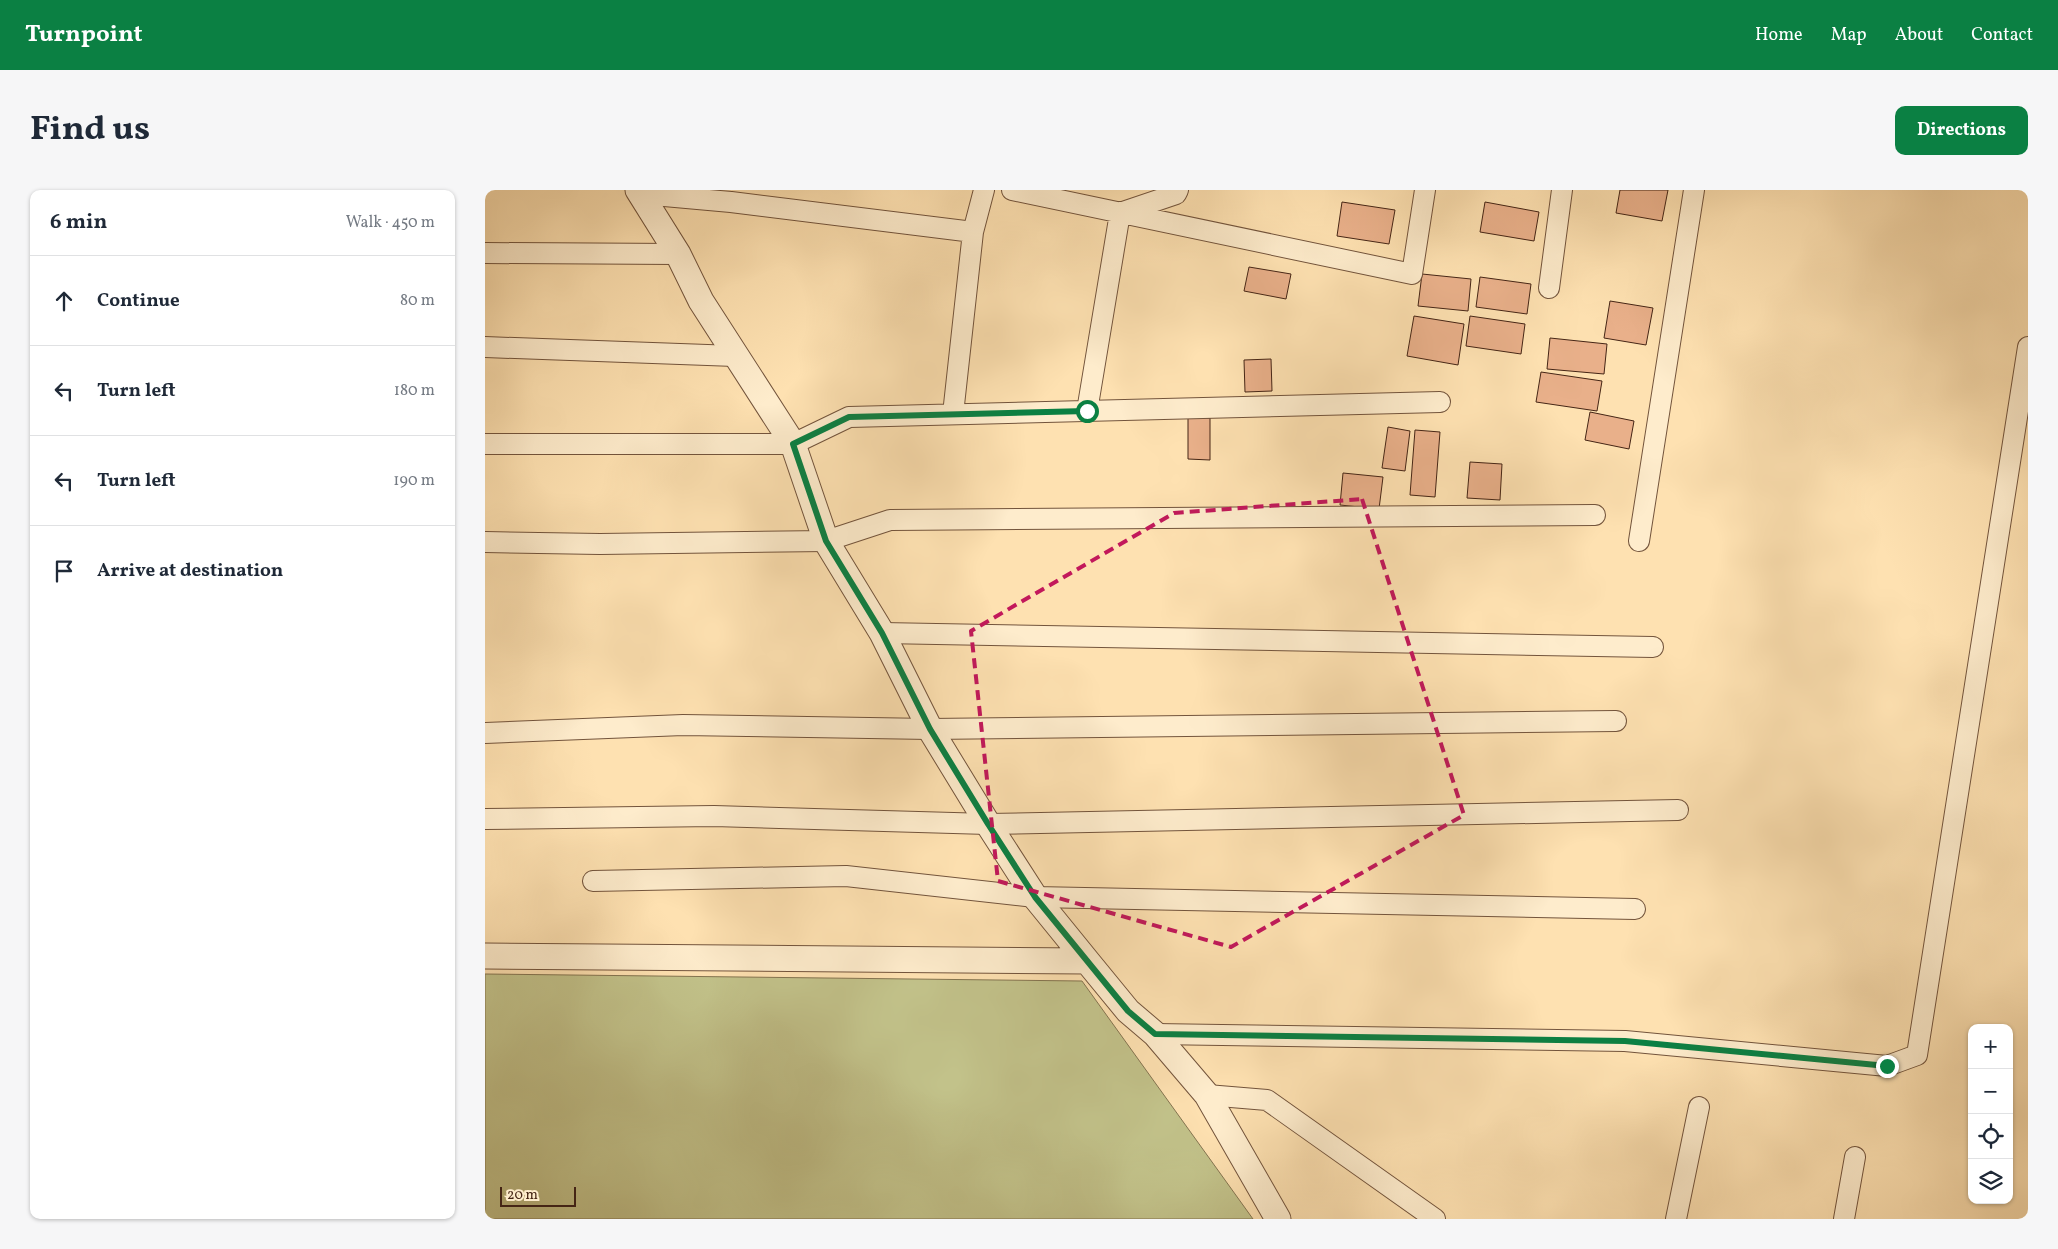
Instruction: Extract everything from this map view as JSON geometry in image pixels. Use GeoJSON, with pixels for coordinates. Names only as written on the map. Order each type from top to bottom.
{"type":"FeatureCollection","features":[{"type":"Feature","properties":{"kind":"street"},"geometry":{"type":"LineString","coordinates":[[953,414],[973,232],[984,190]]}},
{"type":"Feature","properties":{"kind":"street"},"geometry":{"type":"LineString","coordinates":[[1012,190],[1412,274],[1425,190]]}},
{"type":"Feature","properties":{"kind":"street"},"geometry":{"type":"LineString","coordinates":[[1119,212],[1176,194],[1178,190]]}},
{"type":"Feature","properties":{"kind":"street"},"geometry":{"type":"LineString","coordinates":[[1549,288],[1562,190]]}},
{"type":"Feature","properties":{"kind":"street"},"geometry":{"type":"LineString","coordinates":[[1639,541],[1694,190]]}},
{"type":"Feature","properties":{"kind":"street"},"geometry":{"type":"LineString","coordinates":[[641,191],[731,196],[973,232]]}},
{"type":"Feature","properties":{"kind":"street"},"geometry":{"type":"LineString","coordinates":[[641,191],[679,254],[701,301],[793,444],[826,541],[882,633],[930,729],[988,824],[1035,897],[1128,1011],[1155,1034],[1207,1095],[1278,1219]]}},
{"type":"Feature","properties":{"kind":"street"},"geometry":{"type":"LineString","coordinates":[[1087,411],[1119,212]]}},
{"type":"Feature","properties":{"kind":"street"},"geometry":{"type":"LineString","coordinates":[[485,254],[679,254]]}},
{"type":"Feature","properties":{"kind":"street"},"geometry":{"type":"LineString","coordinates":[[1155,1034],[1625,1041],[1887,1066],[1917,1055],[2028,347]]}},
{"type":"Feature","properties":{"kind":"street"},"geometry":{"type":"LineString","coordinates":[[485,348],[735,356]]}},
{"type":"Feature","properties":{"kind":"street"},"geometry":{"type":"LineString","coordinates":[[485,444],[793,444],[849,417],[1440,402]]}},
{"type":"Feature","properties":{"kind":"street"},"geometry":{"type":"LineString","coordinates":[[485,542],[600,544],[826,541],[891,520],[1595,515]]}},
{"type":"Feature","properties":{"kind":"street"},"geometry":{"type":"LineString","coordinates":[[882,633],[1653,647]]}},
{"type":"Feature","properties":{"kind":"street"},"geometry":{"type":"LineString","coordinates":[[485,733],[683,725],[930,729],[1615,721]]}},
{"type":"Feature","properties":{"kind":"street"},"geometry":{"type":"LineString","coordinates":[[485,819],[714,816],[988,824],[1678,810]]}},
{"type":"Feature","properties":{"kind":"street"},"geometry":{"type":"LineString","coordinates":[[593,881],[845,876],[1035,897],[1635,909]]}},
{"type":"Feature","properties":{"kind":"street"},"geometry":{"type":"LineString","coordinates":[[485,956],[1087,961]]}},
{"type":"Feature","properties":{"kind":"street"},"geometry":{"type":"LineString","coordinates":[[1207,1095],[1267,1100],[1435,1219]]}},
{"type":"Feature","properties":{"kind":"street"},"geometry":{"type":"LineString","coordinates":[[1676,1219],[1699,1107]]}},
{"type":"Feature","properties":{"kind":"street"},"geometry":{"type":"LineString","coordinates":[[1843,1219],[1855,1157]]}},
{"type":"Feature","properties":{"kind":"highlighted area"},"geometry":{"type":"Polygon","coordinates":[[[1362,499],[1464,815],[1231,947],[998,881],[971,631],[1174,513],[1362,499]]]}},
{"type":"Feature","properties":{"kind":"green space"},"geometry":{"type":"Polygon","coordinates":[[[485,974],[1082,981],[1253,1219],[485,1219],[485,974]]]}},
{"type":"Feature","properties":{"kind":"building"},"geometry":{"type":"Polygon","coordinates":[[[1620,190],[1668,190],[1662,221],[1616,213],[1620,190]]]}},
{"type":"Feature","properties":{"kind":"building"},"geometry":{"type":"Polygon","coordinates":[[[1342,202],[1395,210],[1389,244],[1337,236],[1342,202]]]}},
{"type":"Feature","properties":{"kind":"building"},"geometry":{"type":"Polygon","coordinates":[[[1485,202],[1539,212],[1534,241],[1480,232],[1485,202]]]}},
{"type":"Feature","properties":{"kind":"building"},"geometry":{"type":"Polygon","coordinates":[[[1249,267],[1291,274],[1286,299],[1244,291],[1249,267]]]}},
{"type":"Feature","properties":{"kind":"building"},"geometry":{"type":"Polygon","coordinates":[[[1422,274],[1471,279],[1468,311],[1418,306],[1422,274]]]}},
{"type":"Feature","properties":{"kind":"building"},"geometry":{"type":"Polygon","coordinates":[[[1480,277],[1531,284],[1527,314],[1476,307],[1480,277]]]}},
{"type":"Feature","properties":{"kind":"building"},"geometry":{"type":"Polygon","coordinates":[[[1610,301],[1653,308],[1646,345],[1604,338],[1610,301]]]}},
{"type":"Feature","properties":{"kind":"building"},"geometry":{"type":"Polygon","coordinates":[[[1414,316],[1464,324],[1458,365],[1407,356],[1414,316]]]}},
{"type":"Feature","properties":{"kind":"building"},"geometry":{"type":"Polygon","coordinates":[[[1470,316],[1525,324],[1521,354],[1466,346],[1470,316]]]}},
{"type":"Feature","properties":{"kind":"building"},"geometry":{"type":"Polygon","coordinates":[[[1550,338],[1607,344],[1604,374],[1547,369],[1550,338]]]}},
{"type":"Feature","properties":{"kind":"building"},"geometry":{"type":"Polygon","coordinates":[[[1271,359],[1272,391],[1245,392],[1244,360],[1271,359]]]}},
{"type":"Feature","properties":{"kind":"building"},"geometry":{"type":"Polygon","coordinates":[[[1541,372],[1602,381],[1597,411],[1536,402],[1541,372]]]}},
{"type":"Feature","properties":{"kind":"building"},"geometry":{"type":"Polygon","coordinates":[[[1590,412],[1634,421],[1629,449],[1585,440],[1590,412]]]}},
{"type":"Feature","properties":{"kind":"building"},"geometry":{"type":"Polygon","coordinates":[[[1188,417],[1210,418],[1210,460],[1188,459],[1188,417]]]}},
{"type":"Feature","properties":{"kind":"building"},"geometry":{"type":"Polygon","coordinates":[[[1388,427],[1410,431],[1405,471],[1382,468],[1388,427]]]}},
{"type":"Feature","properties":{"kind":"building"},"geometry":{"type":"Polygon","coordinates":[[[1415,430],[1440,432],[1435,497],[1410,495],[1415,430]]]}},
{"type":"Feature","properties":{"kind":"building"},"geometry":{"type":"Polygon","coordinates":[[[1470,462],[1502,464],[1500,500],[1467,498],[1470,462]]]}},
{"type":"Feature","properties":{"kind":"building"},"geometry":{"type":"Polygon","coordinates":[[[1343,473],[1383,477],[1379,509],[1340,505],[1343,473]]]}},
{"type":"Feature","properties":{"kind":"route"},"geometry":{"type":"LineString","coordinates":[[1087,411],[849,417],[793,444],[826,541],[882,633],[930,729],[988,824],[1035,897],[1128,1011],[1155,1034],[1625,1041],[1887,1066]]}}]}
